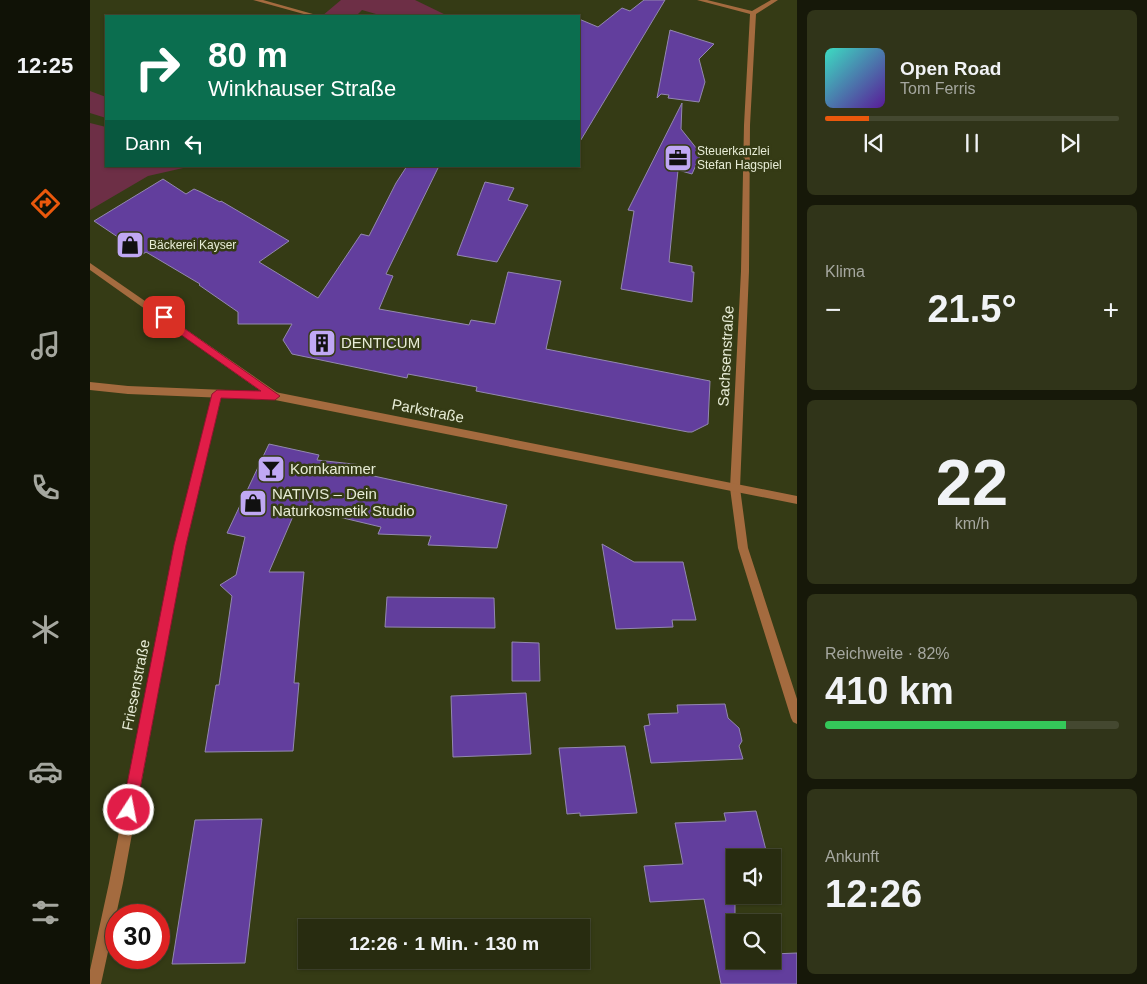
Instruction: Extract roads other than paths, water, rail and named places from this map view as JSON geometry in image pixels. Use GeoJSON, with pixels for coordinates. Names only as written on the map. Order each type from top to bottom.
{"type":"FeatureCollection","features":[{"type":"Feature","properties":{"kind":"street"},"geometry":{"type":"LineString","coordinates":[[258,0],[313,15]]}},
{"type":"Feature","properties":{"kind":"street"},"geometry":{"type":"LineString","coordinates":[[700,0],[753,13],[775,0]]}},
{"type":"Feature","properties":{"kind":"street","name":"Sachsenstraße"},"geometry":{"type":"LineString","coordinates":[[753,13],[747,125],[745,271],[735,488],[743,548],[797,718]]}},
{"type":"Feature","properties":{"kind":"street","name":"Parkstraße"},"geometry":{"type":"LineString","coordinates":[[90,266],[275,396],[797,500]]}},
{"type":"Feature","properties":{"kind":"street"},"geometry":{"type":"LineString","coordinates":[[90,386],[128,390],[275,396]]}},
{"type":"Feature","properties":{"kind":"street","name":"Friesenstraße"},"geometry":{"type":"LineString","coordinates":[[95,983],[116,883],[178,554],[217,394]]}},
{"type":"Feature","properties":{"kind":"place","name":"Steuerkanzlei Stefan Hagspiel"},"geometry":{"type":"Point","coordinates":[678,158]}},
{"type":"Feature","properties":{"kind":"place","name":"Bäckerei Kayser"},"geometry":{"type":"Point","coordinates":[130,245]}},
{"type":"Feature","properties":{"kind":"place","name":"DENTICUM"},"geometry":{"type":"Point","coordinates":[322,343]}},
{"type":"Feature","properties":{"kind":"place","name":"Kornkammer"},"geometry":{"type":"Point","coordinates":[271,469]}},
{"type":"Feature","properties":{"kind":"place","name":"NATIVIS – Dein Naturkosmetik Studio"},"geometry":{"type":"Point","coordinates":[253,503]}}]}
